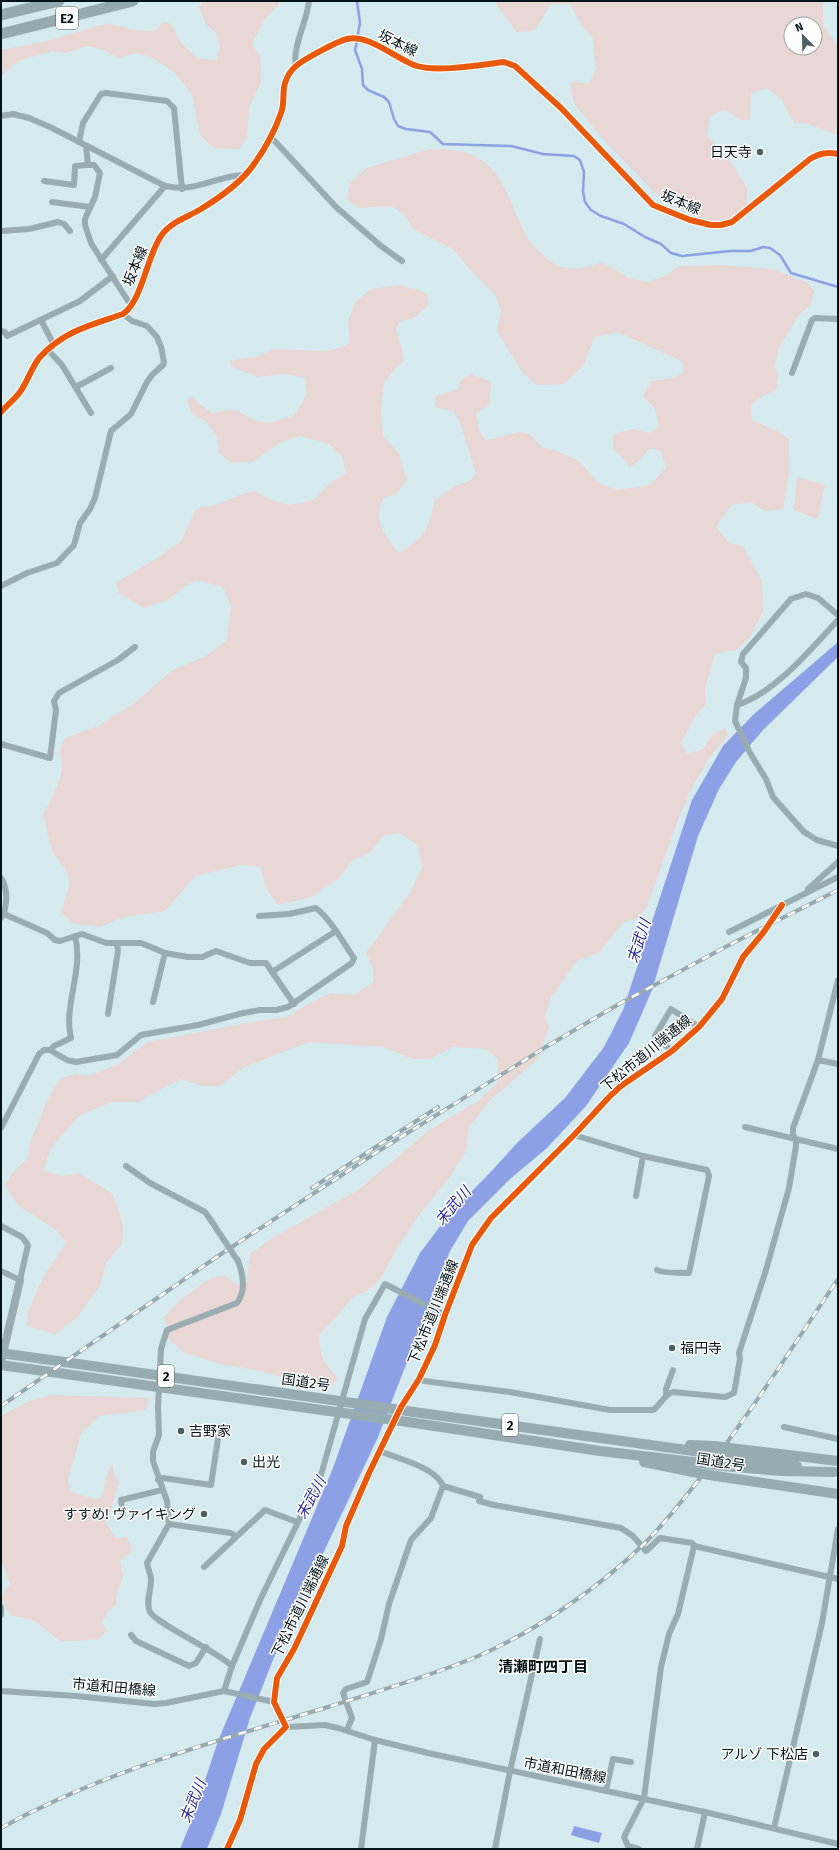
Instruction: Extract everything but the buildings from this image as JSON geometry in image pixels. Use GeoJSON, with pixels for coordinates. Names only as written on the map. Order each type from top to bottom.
{"type":"FeatureCollection","features":[{"type":"Feature","properties":{"kind":"highway","name":"E2"},"geometry":{"type":"LineString","coordinates":[[1,15],[59,1]]}},
{"type":"Feature","properties":{"kind":"highway","name":"E2"},"geometry":{"type":"LineString","coordinates":[[1,34],[133,1]]}},
{"type":"Feature","properties":{"kind":"highway","name":"国道2号"},"geometry":{"type":"LineString","coordinates":[[2,1359],[332,1400],[606,1439],[711,1450],[738,1448],[838,1461]]}},
{"type":"Feature","properties":{"kind":"highway","name":"国道2号"},"geometry":{"type":"LineString","coordinates":[[2,1359],[329,1411],[600,1451],[724,1466],[781,1471],[836,1472]]}},
{"type":"Feature","properties":{"kind":"highway","name":"国道2号"},"geometry":{"type":"LineString","coordinates":[[711,1450],[731,1456],[836,1472]]}},
{"type":"Feature","properties":{"kind":"highway","name":"国道2号"},"geometry":{"type":"LineString","coordinates":[[600,1451],[693,1472],[838,1494]]}},
{"type":"Feature","properties":{"kind":"street"},"geometry":{"type":"LineString","coordinates":[[296,66],[295,59],[299,39],[306,19],[309,1]]}},
{"type":"Feature","properties":{"kind":"street","name":"坂本線"},"geometry":{"type":"LineString","coordinates":[[123,314],[132,303],[162,235],[172,225],[201,209],[219,196],[254,165],[282,111],[285,83],[296,66],[346,39],[355,38],[366,40],[416,66],[429,68],[504,62],[515,66],[561,108],[653,205],[690,220],[711,225],[721,225],[732,222],[810,158],[818,154],[838,154]]}},
{"type":"Feature","properties":{"kind":"street"},"geometry":{"type":"LineString","coordinates":[[79,142],[83,123],[101,94],[106,93],[167,101],[174,108],[182,189]]}},
{"type":"Feature","properties":{"kind":"street"},"geometry":{"type":"LineString","coordinates":[[1,116],[13,114],[29,118],[165,186],[182,189],[192,188],[235,175],[245,174]]}},
{"type":"Feature","properties":{"kind":"street"},"geometry":{"type":"LineString","coordinates":[[270,136],[336,207],[381,246],[402,261]]}},
{"type":"Feature","properties":{"kind":"street"},"geometry":{"type":"LineString","coordinates":[[86,146],[88,165]]}},
{"type":"Feature","properties":{"kind":"street"},"geometry":{"type":"LineString","coordinates":[[44,181],[74,185],[75,166],[94,165],[100,173],[85,224],[91,243],[101,260],[113,276],[128,301],[132,303]]}},
{"type":"Feature","properties":{"kind":"street"},"geometry":{"type":"LineString","coordinates":[[101,260],[165,186]]}},
{"type":"Feature","properties":{"kind":"street"},"geometry":{"type":"LineString","coordinates":[[52,202],[90,207]]}},
{"type":"Feature","properties":{"kind":"street"},"geometry":{"type":"LineString","coordinates":[[1,231],[30,228],[58,222],[64,224],[70,231]]}},
{"type":"Feature","properties":{"kind":"street"},"geometry":{"type":"LineString","coordinates":[[1,331],[5,332],[7,336],[42,320],[80,301],[113,276]]}},
{"type":"Feature","properties":{"kind":"street"},"geometry":{"type":"LineString","coordinates":[[1,412],[20,393],[32,368],[48,350],[72,331],[89,324],[123,314],[132,321],[147,326],[157,338],[161,347],[164,362],[163,365],[147,382],[132,414],[112,431],[95,498],[90,509],[80,522],[74,545],[57,563],[27,573],[1,586]]}},
{"type":"Feature","properties":{"kind":"street"},"geometry":{"type":"LineString","coordinates":[[792,373],[812,320],[815,318],[838,319]]}},
{"type":"Feature","properties":{"kind":"street"},"geometry":{"type":"LineString","coordinates":[[42,320],[54,345]]}},
{"type":"Feature","properties":{"kind":"street"},"geometry":{"type":"LineString","coordinates":[[48,350],[62,365],[90,413]]}},
{"type":"Feature","properties":{"kind":"street"},"geometry":{"type":"LineString","coordinates":[[76,387],[111,368]]}},
{"type":"Feature","properties":{"kind":"street"},"geometry":{"type":"LineString","coordinates":[[838,615],[818,598],[806,594],[791,600],[743,654],[741,662],[746,668],[746,678],[736,705],[735,721],[750,753],[766,779],[773,797],[793,822],[804,832],[817,840],[838,846]]}},
{"type":"Feature","properties":{"kind":"street"},"geometry":{"type":"LineString","coordinates":[[736,705],[758,695],[790,671],[838,620]]}},
{"type":"Feature","properties":{"kind":"street"},"geometry":{"type":"LineString","coordinates":[[1,744],[50,758],[56,710],[54,701],[59,693],[118,660],[135,647]]}},
{"type":"Feature","properties":{"kind":"street"},"geometry":{"type":"LineString","coordinates":[[808,891],[809,888],[838,862]]}},
{"type":"Feature","properties":{"kind":"street"},"geometry":{"type":"LineString","coordinates":[[729,932],[838,876]]}},
{"type":"Feature","properties":{"kind":"street"},"geometry":{"type":"LineString","coordinates":[[1,878],[4,882],[6,893],[2,916],[47,933],[55,940],[60,941],[82,934],[106,943],[141,943],[165,953],[202,957],[216,951],[250,963],[266,963],[294,1004]]}},
{"type":"Feature","properties":{"kind":"street","name":"下松市道川端通線"},"geometry":{"type":"LineString","coordinates":[[270,1702],[277,1678],[294,1649],[342,1546],[346,1526],[359,1494],[401,1407],[419,1379],[434,1345],[442,1313],[472,1245],[478,1235],[491,1218],[574,1136],[621,1086],[672,1051],[699,1027],[722,999],[743,957],[763,933],[782,905]]}},
{"type":"Feature","properties":{"kind":"street"},"geometry":{"type":"LineString","coordinates":[[1,1128],[39,1054],[44,1050],[50,1050],[67,1060],[76,1062],[117,1055],[140,1035],[198,1025],[243,1013],[260,1010],[276,1010],[294,1004],[352,963],[354,958],[325,915],[316,908],[289,914],[259,916]]}},
{"type":"Feature","properties":{"kind":"street"},"geometry":{"type":"LineString","coordinates":[[272,972],[336,931]]}},
{"type":"Feature","properties":{"kind":"street"},"geometry":{"type":"LineString","coordinates":[[50,1050],[54,1046],[71,1038],[68,1027],[77,968],[74,936]]}},
{"type":"Feature","properties":{"kind":"street"},"geometry":{"type":"LineString","coordinates":[[108,1014],[118,951],[117,944]]}},
{"type":"Feature","properties":{"kind":"street"},"geometry":{"type":"LineString","coordinates":[[153,1002],[165,953]]}},
{"type":"Feature","properties":{"kind":"street"},"geometry":{"type":"LineString","coordinates":[[666,1394],[673,1392],[726,1397],[734,1393],[740,1359],[739,1353],[766,1270],[789,1188],[796,1140],[793,1135],[793,1128],[818,1060],[838,980]]}},
{"type":"Feature","properties":{"kind":"street"},"geometry":{"type":"LineString","coordinates":[[672,1051],[655,1036],[671,1009],[699,1027]]}},
{"type":"Feature","properties":{"kind":"street"},"geometry":{"type":"LineString","coordinates":[[818,1060],[838,1064]]}},
{"type":"Feature","properties":{"kind":"street"},"geometry":{"type":"LineString","coordinates":[[745,1127],[838,1149]]}},
{"type":"Feature","properties":{"kind":"street"},"geometry":{"type":"LineString","coordinates":[[574,1136],[643,1156],[706,1170],[709,1176],[689,1273],[676,1271],[661,1272],[657,1270]]}},
{"type":"Feature","properties":{"kind":"street"},"geometry":{"type":"LineString","coordinates":[[636,1196],[643,1156]]}},
{"type":"Feature","properties":{"kind":"street"},"geometry":{"type":"LineString","coordinates":[[126,1166],[150,1182],[205,1212],[238,1261],[243,1275],[240,1298],[237,1303],[167,1330],[160,1349],[158,1407],[159,1435],[153,1452],[152,1461],[169,1511],[169,1524],[148,1563],[151,1578],[149,1603],[150,1611],[160,1621],[206,1647],[232,1666]]}},
{"type":"Feature","properties":{"kind":"street"},"geometry":{"type":"LineString","coordinates":[[1,1226],[22,1237],[28,1245],[2,1359]]}},
{"type":"Feature","properties":{"kind":"street"},"geometry":{"type":"LineString","coordinates":[[1,1271],[20,1280]]}},
{"type":"Feature","properties":{"kind":"street"},"geometry":{"type":"LineString","coordinates":[[227,1849],[240,1820],[256,1764],[264,1750],[286,1727],[270,1702],[224,1691],[232,1666],[261,1598],[321,1475],[365,1319],[385,1284],[442,1313]]}},
{"type":"Feature","properties":{"kind":"street"},"geometry":{"type":"LineString","coordinates":[[419,1379],[424,1381],[510,1392],[567,1404],[610,1410],[653,1410],[658,1407],[666,1394],[666,1389],[672,1370]]}},
{"type":"Feature","properties":{"kind":"street"},"geometry":{"type":"LineString","coordinates":[[784,1427],[838,1439]]}},
{"type":"Feature","properties":{"kind":"street"},"geometry":{"type":"LineString","coordinates":[[158,1480],[163,1478],[210,1485],[219,1432]]}},
{"type":"Feature","properties":{"kind":"street"},"geometry":{"type":"LineString","coordinates":[[380,1451],[426,1469],[438,1477],[443,1486],[480,1497],[479,1501],[621,1528],[633,1536],[646,1551],[660,1538],[692,1543],[694,1546],[838,1579]]}},
{"type":"Feature","properties":{"kind":"street"},"geometry":{"type":"LineString","coordinates":[[347,1730],[352,1718],[343,1693],[346,1689],[367,1682],[381,1639],[389,1604],[411,1540],[431,1518],[443,1486]]}},
{"type":"Feature","properties":{"kind":"street"},"geometry":{"type":"LineString","coordinates":[[123,1514],[121,1500],[162,1490]]}},
{"type":"Feature","properties":{"kind":"street"},"geometry":{"type":"LineString","coordinates":[[204,1567],[265,1510],[297,1522]]}},
{"type":"Feature","properties":{"kind":"street"},"geometry":{"type":"LineString","coordinates":[[169,1524],[230,1533],[236,1536]]}},
{"type":"Feature","properties":{"kind":"street"},"geometry":{"type":"LineString","coordinates":[[774,1828],[822,1623],[838,1529]]}},
{"type":"Feature","properties":{"kind":"street"},"geometry":{"type":"LineString","coordinates":[[639,1849],[628,1846],[624,1838],[644,1798],[661,1667],[669,1634],[678,1614],[694,1546]]}},
{"type":"Feature","properties":{"kind":"street"},"geometry":{"type":"LineString","coordinates":[[1,1607],[1,1615]]}},
{"type":"Feature","properties":{"kind":"street"},"geometry":{"type":"LineString","coordinates":[[130,1635],[136,1642],[189,1666],[196,1663],[206,1647]]}},
{"type":"Feature","properties":{"kind":"street"},"geometry":{"type":"LineString","coordinates":[[494,1849],[540,1639]]}},
{"type":"Feature","properties":{"kind":"street","name":"市道和田橋線"},"geometry":{"type":"LineString","coordinates":[[1,1691],[76,1696],[154,1704],[224,1691]]}},
{"type":"Feature","properties":{"kind":"street","name":"市道和田橋線"},"geometry":{"type":"LineString","coordinates":[[286,1727],[325,1725],[347,1730],[375,1740],[510,1771],[644,1798],[838,1844]]}},
{"type":"Feature","properties":{"kind":"street"},"geometry":{"type":"LineString","coordinates":[[361,1849],[375,1740]]}},
{"type":"Feature","properties":{"kind":"street"},"geometry":{"type":"LineString","coordinates":[[606,1790],[613,1759],[631,1762]]}},
{"type":"Feature","properties":{"kind":"street"},"geometry":{"type":"LineString","coordinates":[[697,1849],[705,1812]]}},
{"type":"Feature","properties":{"kind":"shaded area"},"geometry":{"type":"Polygon","coordinates":[[[203,1],[279,1],[279,5],[265,19],[252,44],[260,56],[261,82],[249,108],[247,138],[239,149],[213,148],[200,135],[192,95],[175,73],[151,57],[137,53],[119,58],[103,50],[88,46],[67,53],[52,51],[18,61],[1,76],[1,50],[47,41],[107,23],[135,30],[154,31],[163,22],[171,24],[182,44],[199,59],[217,60],[220,46],[217,34],[206,24],[199,7],[203,1]]]}},
{"type":"Feature","properties":{"kind":"shaded area"},"geometry":{"type":"Polygon","coordinates":[[[496,1],[826,1],[823,5],[823,16],[783,16],[783,56],[823,56],[823,25],[838,46],[838,135],[806,123],[794,123],[781,99],[767,88],[751,93],[750,120],[741,120],[724,109],[710,117],[707,136],[734,166],[747,188],[747,206],[728,219],[713,221],[692,215],[664,202],[600,136],[574,103],[571,89],[572,81],[589,84],[596,69],[593,39],[581,24],[570,4],[551,4],[534,31],[517,32],[497,6],[496,1]]]}},
{"type":"Feature","properties":{"kind":"shaded area"},"geometry":{"type":"Polygon","coordinates":[[[430,149],[469,153],[480,159],[489,167],[497,175],[503,185],[528,239],[543,255],[557,265],[571,269],[586,267],[602,262],[629,278],[647,282],[665,276],[679,266],[718,265],[773,269],[808,283],[814,291],[811,305],[798,316],[779,348],[775,366],[778,375],[776,391],[764,395],[751,405],[752,420],[777,431],[789,439],[790,468],[783,509],[764,511],[751,502],[732,505],[716,526],[729,543],[743,546],[762,581],[763,612],[750,637],[736,651],[726,651],[715,655],[705,688],[706,704],[696,715],[681,743],[687,754],[703,749],[712,735],[725,728],[728,735],[713,753],[700,773],[671,838],[647,906],[640,917],[622,923],[600,952],[577,961],[550,999],[545,1018],[549,1027],[538,1059],[489,1101],[469,1127],[466,1151],[449,1178],[418,1216],[396,1250],[382,1276],[369,1290],[350,1299],[337,1317],[319,1335],[320,1349],[323,1359],[338,1378],[333,1385],[302,1383],[260,1371],[217,1363],[185,1353],[169,1339],[164,1317],[181,1299],[213,1277],[226,1276],[237,1285],[247,1281],[250,1254],[272,1238],[358,1190],[431,1129],[478,1101],[497,1083],[498,1059],[486,1049],[452,1047],[430,1059],[413,1059],[383,1047],[309,1042],[244,1067],[220,1086],[201,1086],[180,1079],[138,1102],[111,1102],[79,1116],[51,1148],[43,1170],[61,1176],[79,1173],[113,1194],[123,1225],[122,1244],[106,1263],[100,1286],[78,1316],[55,1334],[27,1326],[28,1311],[44,1276],[66,1243],[56,1230],[19,1206],[5,1186],[12,1173],[28,1158],[30,1143],[47,1100],[61,1078],[75,1074],[89,1076],[119,1064],[148,1042],[257,1021],[287,1017],[310,1003],[331,993],[354,995],[373,982],[373,968],[366,953],[411,891],[422,867],[418,846],[400,833],[383,836],[370,853],[353,860],[338,879],[311,897],[278,905],[266,888],[260,867],[241,865],[195,876],[165,911],[124,917],[100,927],[72,923],[61,912],[69,887],[68,874],[52,851],[43,815],[60,779],[62,763],[60,751],[65,738],[98,726],[136,702],[171,671],[206,656],[227,640],[231,607],[223,587],[196,580],[184,587],[168,600],[144,608],[119,593],[116,583],[160,556],[181,541],[196,509],[215,505],[245,493],[255,491],[271,500],[289,505],[314,500],[331,482],[346,473],[342,457],[329,444],[300,436],[279,443],[253,462],[230,463],[219,452],[216,434],[206,421],[192,414],[187,400],[192,396],[212,413],[228,410],[237,411],[254,420],[269,423],[294,416],[307,394],[305,378],[285,374],[257,377],[232,367],[229,361],[259,356],[273,349],[326,351],[343,347],[350,341],[348,321],[355,302],[371,289],[400,285],[427,293],[429,305],[414,318],[399,322],[396,330],[402,348],[404,361],[395,369],[384,383],[381,408],[383,436],[399,454],[407,480],[396,494],[384,498],[380,506],[379,513],[385,534],[399,553],[420,537],[424,532],[430,520],[434,501],[455,486],[470,481],[476,473],[460,423],[454,412],[435,407],[436,396],[458,389],[460,380],[471,374],[491,382],[489,406],[476,413],[479,430],[486,440],[520,432],[530,434],[542,447],[557,451],[579,461],[599,483],[618,490],[650,485],[666,468],[661,451],[650,448],[642,458],[630,467],[613,448],[613,434],[633,429],[650,433],[659,427],[655,408],[643,396],[651,381],[673,378],[683,373],[683,362],[618,332],[595,337],[583,366],[564,384],[537,385],[522,372],[497,331],[501,311],[496,296],[472,272],[453,249],[413,229],[404,214],[391,206],[359,208],[347,199],[350,183],[367,168],[430,149]]]}},
{"type":"Feature","properties":{"kind":"shaded area"},"geometry":{"type":"Polygon","coordinates":[[[797,477],[825,485],[818,519],[794,510],[797,477]]]}},
{"type":"Feature","properties":{"kind":"shaded area"},"geometry":{"type":"Polygon","coordinates":[[[52,1395],[149,1398],[146,1410],[100,1416],[81,1433],[68,1481],[71,1492],[95,1499],[102,1497],[107,1474],[112,1462],[115,1476],[119,1482],[107,1524],[116,1538],[127,1537],[133,1550],[120,1560],[123,1576],[116,1597],[117,1604],[107,1612],[102,1623],[107,1630],[99,1639],[61,1642],[35,1621],[10,1615],[1,1597],[10,1584],[1,1560],[1,1416],[29,1401],[52,1395]]]}},
{"type":"Feature","properties":{"kind":"water"},"geometry":{"type":"Polygon","coordinates":[[[838,642],[838,657],[763,730],[736,762],[719,789],[698,836],[652,990],[629,1043],[586,1106],[547,1148],[510,1179],[468,1221],[450,1251],[378,1437],[275,1655],[250,1718],[221,1814],[207,1849],[180,1849],[191,1822],[218,1741],[333,1468],[387,1317],[420,1253],[450,1213],[517,1143],[565,1098],[604,1047],[623,1010],[692,800],[723,746],[754,714],[838,642]]]}},
{"type":"Feature","properties":{"kind":"water"},"geometry":{"type":"Polygon","coordinates":[[[574,1826],[602,1833],[599,1843],[571,1835],[574,1826]]]}},
{"type":"Feature","properties":{"kind":"waterway"},"geometry":{"type":"LineString","coordinates":[[357,1],[360,23],[358,34]]}},
{"type":"Feature","properties":{"kind":"waterway"},"geometry":{"type":"LineString","coordinates":[[357,42],[355,50],[362,69],[363,85],[368,90],[384,97],[389,102],[394,119],[398,126],[406,129],[430,132],[443,144],[511,146],[543,154],[574,156],[580,160],[584,172],[583,191],[585,202],[591,210],[601,216],[624,224],[645,237],[661,244],[671,253],[682,256],[730,251],[751,251],[763,247],[770,248],[780,255],[791,273],[838,287]]}},
{"type":"Feature","properties":{"kind":"railway"},"geometry":{"type":"LineString","coordinates":[[1,1406],[221,1254],[377,1152],[549,1045],[619,1004],[733,943],[838,890]]}},
{"type":"Feature","properties":{"kind":"railway"},"geometry":{"type":"LineString","coordinates":[[312,1188],[438,1107]]}},
{"type":"Feature","properties":{"kind":"railway"},"geometry":{"type":"LineString","coordinates":[[1,1828],[40,1808],[120,1774],[203,1745],[403,1684],[476,1657],[498,1647],[567,1606],[630,1557],[648,1540],[673,1512],[711,1464],[744,1418],[838,1279]]}},
{"type":"Feature","properties":{"kind":"cycle path"},"geometry":{"type":"LineString","coordinates":[[1,412],[20,392],[37,361],[49,348],[78,330],[123,314],[130,308],[140,289],[156,245],[165,231],[174,223],[201,209],[230,189],[249,171],[258,158],[279,119],[283,106],[285,83],[292,70],[313,55],[347,39],[355,38],[364,40],[381,47],[414,65],[423,67],[458,68],[504,62],[515,66],[561,108],[653,205],[690,220],[711,225],[721,225],[732,222],[817,155],[830,153],[838,154]]}},
{"type":"Feature","properties":{"kind":"cycle path"},"geometry":{"type":"LineString","coordinates":[[227,1849],[240,1820],[256,1764],[264,1749],[286,1727],[274,1702],[277,1678],[294,1649],[342,1546],[346,1526],[369,1473],[401,1407],[419,1379],[435,1345],[472,1245],[491,1218],[574,1135],[611,1095],[621,1086],[672,1051],[699,1027],[722,999],[743,957],[763,933],[782,905]]}},
{"type":"Feature","properties":{"kind":"place","name":"日天寺"},"geometry":{"type":"Point","coordinates":[760,152]}},
{"type":"Feature","properties":{"kind":"place","name":"福円寺"},"geometry":{"type":"Point","coordinates":[672,1348]}},
{"type":"Feature","properties":{"kind":"place","name":"吉野家"},"geometry":{"type":"Point","coordinates":[181,1431]}},
{"type":"Feature","properties":{"kind":"place","name":"出光"},"geometry":{"type":"Point","coordinates":[244,1462]}},
{"type":"Feature","properties":{"kind":"place","name":"すすめ! ヴァイキング"},"geometry":{"type":"Point","coordinates":[204,1514]}},
{"type":"Feature","properties":{"kind":"place","name":"アルゾ 下松店"},"geometry":{"type":"Point","coordinates":[816,1754]}},
{"type":"Feature","properties":{"kind":"district","name":"清瀬町四丁目"},"geometry":{"type":"Point","coordinates":[543,1667]}},
{"type":"Feature","properties":{"kind":"water label","name":"末武川"},"geometry":{"type":"Point","coordinates":[639,941]}},
{"type":"Feature","properties":{"kind":"water label","name":"末武川"},"geometry":{"type":"Point","coordinates":[453,1206]}},
{"type":"Feature","properties":{"kind":"water label","name":"末武川"},"geometry":{"type":"Point","coordinates":[311,1498]}},
{"type":"Feature","properties":{"kind":"water label","name":"末武川"},"geometry":{"type":"Point","coordinates":[193,1801]}}]}
